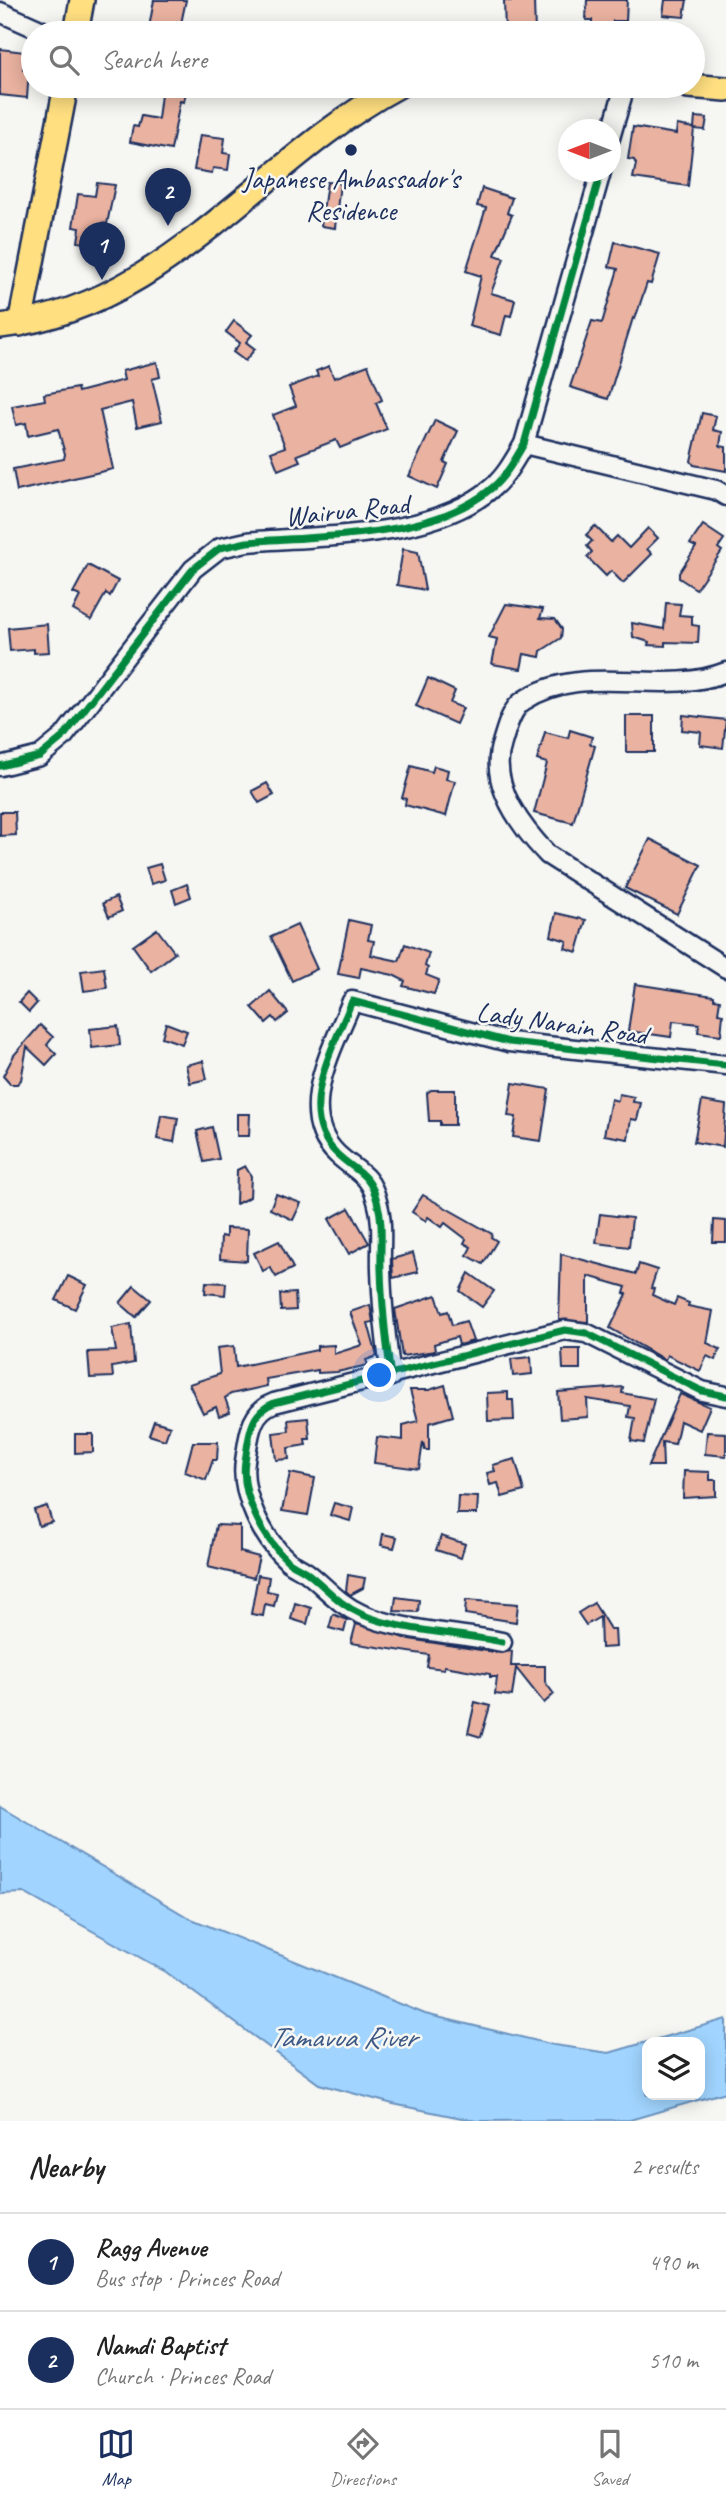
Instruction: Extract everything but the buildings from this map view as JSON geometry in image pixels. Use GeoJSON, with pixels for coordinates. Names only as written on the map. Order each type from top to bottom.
{"type":"FeatureCollection","features":[{"type":"Feature","properties":{"kind":"main road"},"geometry":{"type":"LineString","coordinates":[[78,21],[82,0]]}},
{"type":"Feature","properties":{"kind":"main road"},"geometry":{"type":"LineString","coordinates":[[705,87],[726,89]]}},
{"type":"Feature","properties":{"kind":"main road"},"geometry":{"type":"LineString","coordinates":[[63,98],[10,325],[85,304],[183,251],[332,126],[378,98]]}},
{"type":"Feature","properties":{"kind":"street"},"geometry":{"type":"LineString","coordinates":[[0,12],[21,21]]}},
{"type":"Feature","properties":{"kind":"street"},"geometry":{"type":"LineString","coordinates":[[616,119],[622,98]]}},
{"type":"Feature","properties":{"kind":"street","name":"Wairua Road"},"geometry":{"type":"LineString","coordinates":[[0,766],[40,756],[63,737],[193,569],[220,548],[247,542],[412,527],[452,513],[493,488],[524,444],[598,182]]}},
{"type":"Feature","properties":{"kind":"street"},"geometry":{"type":"LineString","coordinates":[[524,444],[716,490],[726,496]]}},
{"type":"Feature","properties":{"kind":"street"},"geometry":{"type":"LineString","coordinates":[[726,672],[695,681],[567,683],[522,702],[509,720],[499,752],[501,778],[509,803],[526,832],[548,855],[726,968]]}},
{"type":"Feature","properties":{"kind":"street","name":"Lady Narain Road"},"geometry":{"type":"LineString","coordinates":[[391,1376],[382,1289],[382,1219],[377,1199],[369,1178],[338,1155],[324,1140],[318,1125],[322,1076],[352,1001],[509,1042],[726,1065]]}},
{"type":"Feature","properties":{"kind":"street"},"geometry":{"type":"LineString","coordinates":[[502,1642],[391,1623],[362,1614],[337,1601],[306,1572],[289,1562],[259,1522],[244,1468],[250,1430],[256,1414],[274,1403],[391,1376],[552,1332],[576,1331],[617,1346],[702,1391],[726,1396]]}},
{"type":"Feature","properties":{"kind":"water","name":"Tamavua River"},"geometry":{"type":"Polygon","coordinates":[[[0,1806],[189,1918],[425,2014],[554,2045],[609,2053],[642,2043],[642,2100],[699,2100],[630,2120],[476,2121],[393,2104],[319,2084],[166,1972],[24,1893],[0,1894],[0,1806]]]}},
{"type":"Feature","properties":{"kind":"water","name":"Tamavua River"},"geometry":{"type":"Polygon","coordinates":[[[726,2019],[726,2092],[705,2098],[705,2037],[664,2037],[726,2019]]]}},
{"type":"Feature","properties":{"kind":"cycle path"},"geometry":{"type":"LineString","coordinates":[[0,766],[40,756],[63,737],[193,569],[220,548],[247,542],[342,535],[409,525],[440,517],[469,504],[498,483],[524,444],[598,182]]}},
{"type":"Feature","properties":{"kind":"cycle path"},"geometry":{"type":"LineString","coordinates":[[391,1376],[383,1310],[381,1227],[377,1201],[370,1184],[362,1174],[337,1154],[325,1138],[319,1119],[318,1099],[322,1079],[352,1001],[509,1042],[726,1065]]}},
{"type":"Feature","properties":{"kind":"cycle path"},"geometry":{"type":"LineString","coordinates":[[502,1642],[376,1620],[345,1605],[306,1572],[288,1561],[262,1528],[246,1487],[244,1474],[248,1443],[259,1413],[274,1403],[565,1330],[586,1333],[702,1391],[726,1396]]}},
{"type":"Feature","properties":{"kind":"place","name":"Japanese Ambassador's Residence"},"geometry":{"type":"Point","coordinates":[351,150]}},
{"type":"Feature","properties":{"kind":"place","name":"Namdi Baptist"},"geometry":{"type":"Point","coordinates":[168,226]}},
{"type":"Feature","properties":{"kind":"place","name":"Ragg Avenue"},"geometry":{"type":"Point","coordinates":[102,280]}}]}
